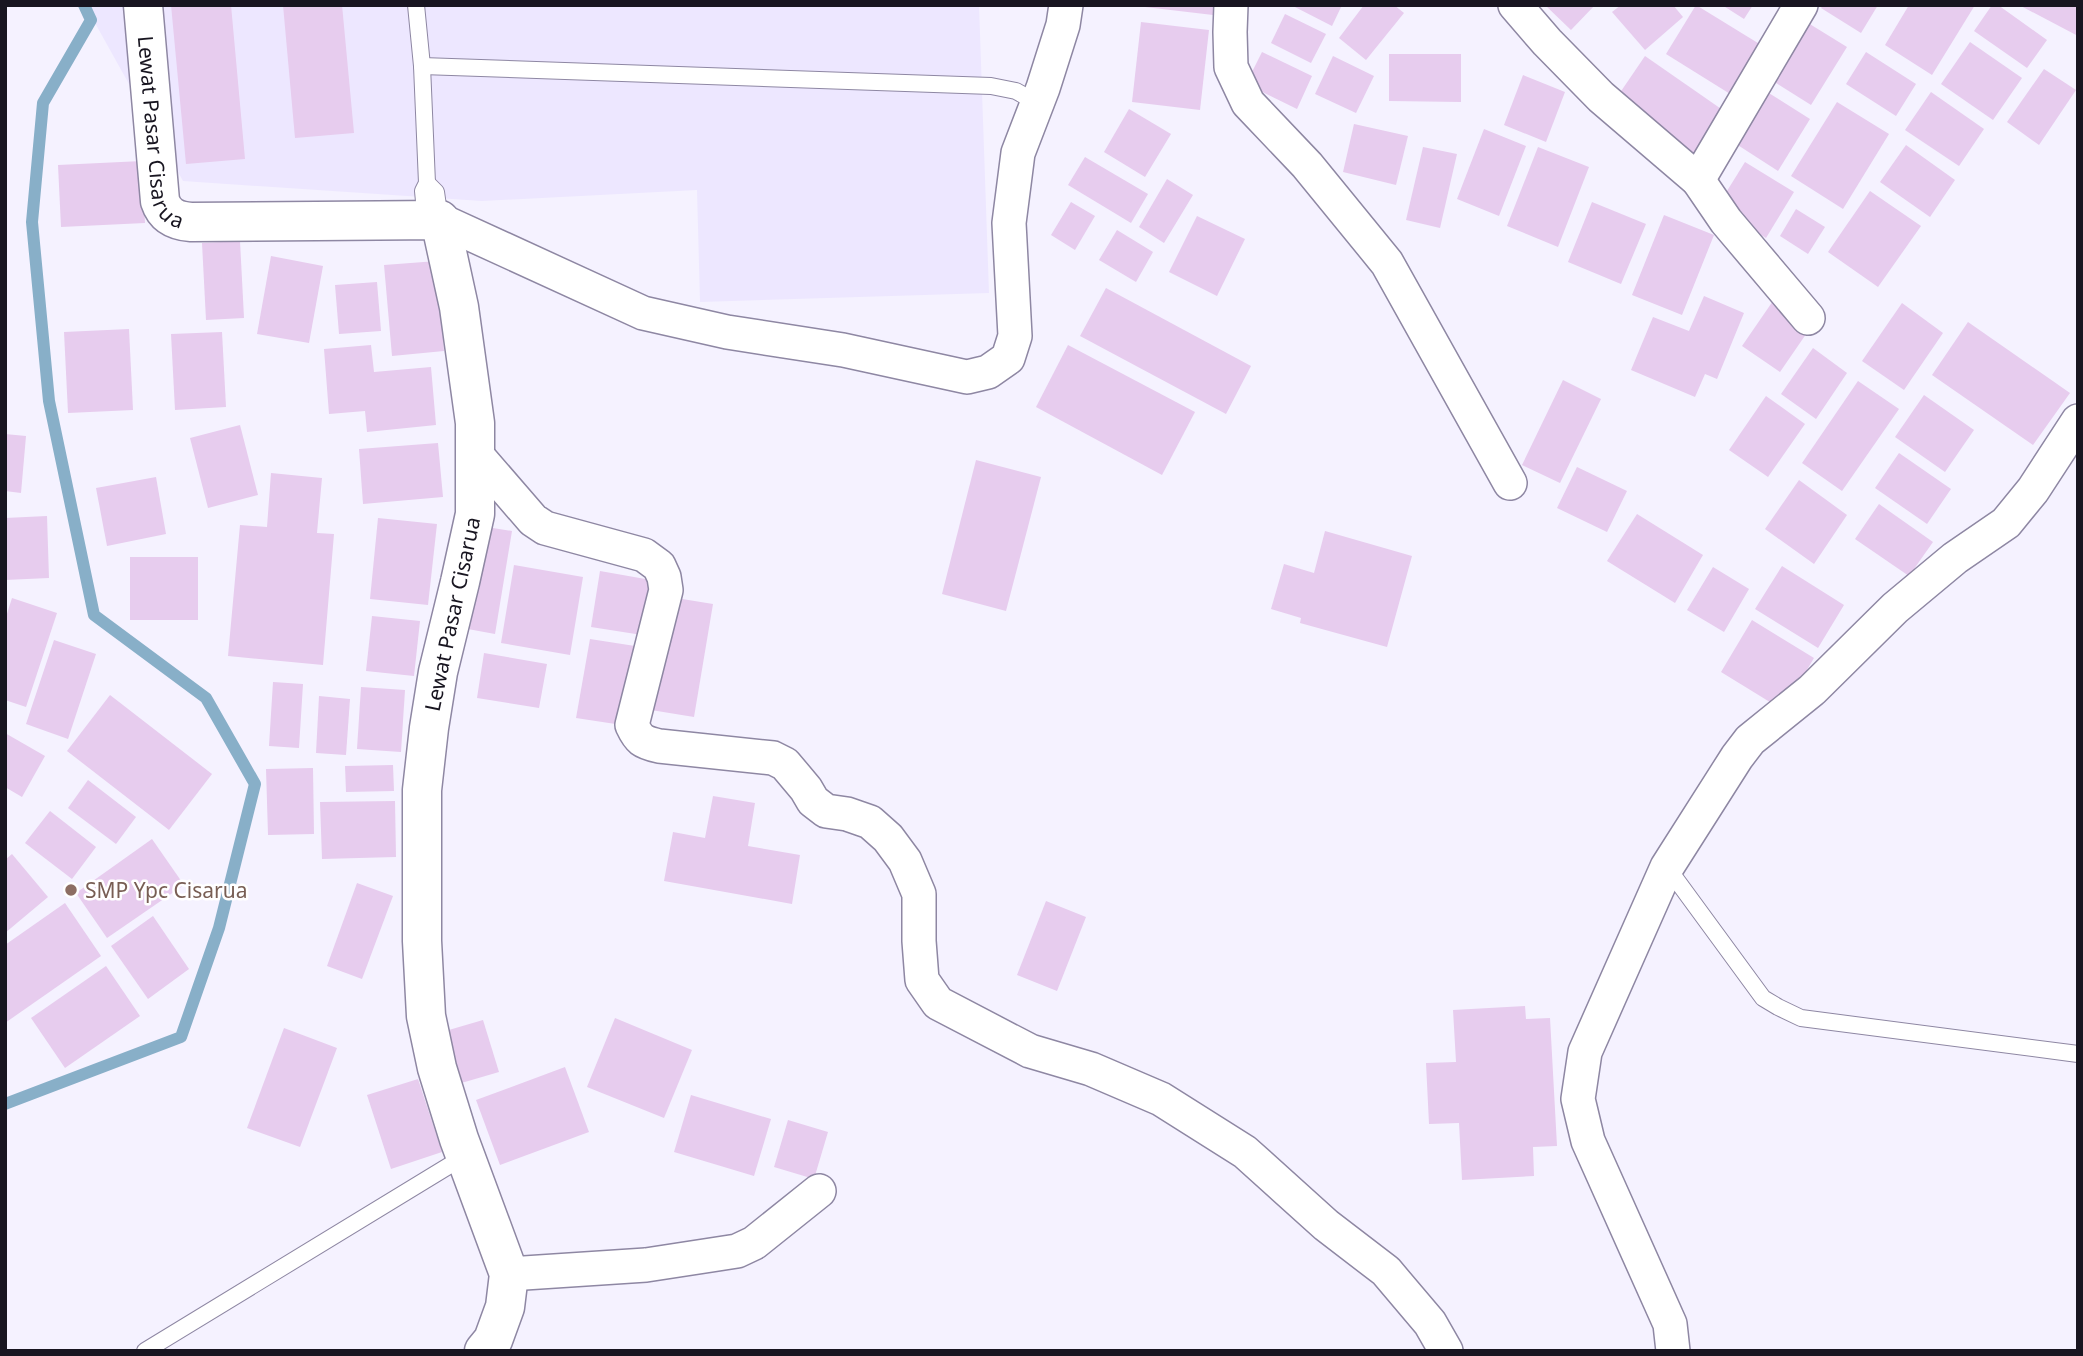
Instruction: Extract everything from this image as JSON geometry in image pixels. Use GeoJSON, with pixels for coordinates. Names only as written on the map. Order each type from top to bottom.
{"type":"FeatureCollection","features":[{"type":"Feature","properties":{"kind":"street","name":"Lewat Pasar Cisarua"},"geometry":{"type":"LineString","coordinates":[[143,5],[163,211],[175,219],[191,222],[433,220],[459,307],[475,424],[475,514],[438,672],[422,790],[422,941],[426,1016],[437,1068],[509,1274],[505,1307],[493,1340],[484,1351]]}},
{"type":"Feature","properties":{"kind":"street"},"geometry":{"type":"LineString","coordinates":[[433,220],[643,313],[727,332],[843,350],[967,377],[988,372],[1008,358],[1015,336],[1009,223],[1018,153],[1063,25],[1066,5]]}},
{"type":"Feature","properties":{"kind":"street"},"geometry":{"type":"LineString","coordinates":[[1231,5],[1231,67],[1248,103],[1307,165],[1387,263],[1510,483]]}},
{"type":"Feature","properties":{"kind":"street"},"geometry":{"type":"LineString","coordinates":[[1515,5],[1601,97],[1698,180],[1726,221],[1808,318]]}},
{"type":"Feature","properties":{"kind":"street"},"geometry":{"type":"LineString","coordinates":[[1698,180],[1801,5]]}},
{"type":"Feature","properties":{"kind":"street"},"geometry":{"type":"LineString","coordinates":[[1673,1351],[1670,1324],[1588,1141],[1577,1099],[1585,1052],[1667,867],[1750,740],[1812,690],[1895,608],[1955,558],[2006,523],[2033,490],[2078,422]]}},
{"type":"Feature","properties":{"kind":"street"},"geometry":{"type":"LineString","coordinates":[[475,453],[533,520],[545,528],[644,555],[659,565],[666,590],[632,725],[643,742],[773,758],[785,764],[813,802],[826,811],[847,814],[870,822],[888,838],[905,861],[919,894],[922,980],[938,1003],[1030,1051],[1091,1069],[1161,1099],[1245,1152],[1325,1225],[1386,1271],[1430,1324],[1446,1351]]}},
{"type":"Feature","properties":{"kind":"street"},"geometry":{"type":"LineString","coordinates":[[509,1274],[646,1265],[737,1251],[754,1243],[819,1191]]}},
{"type":"Feature","properties":{"kind":"lane"},"geometry":{"type":"LineString","coordinates":[[416,5],[428,183],[436,192],[433,220]]}},
{"type":"Feature","properties":{"kind":"lane"},"geometry":{"type":"LineString","coordinates":[[422,66],[991,86],[1016,91],[1037,103]]}},
{"type":"Feature","properties":{"kind":"lane"},"geometry":{"type":"LineString","coordinates":[[1667,867],[1762,998],[1801,1018],[2078,1054]]}},
{"type":"Feature","properties":{"kind":"lane"},"geometry":{"type":"LineString","coordinates":[[145,1351],[466,1155]]}},
{"type":"Feature","properties":{"kind":"shaded area"},"geometry":{"type":"Polygon","coordinates":[[[85,5],[979,5],[989,293],[700,302],[697,190],[482,201],[183,181],[85,5]]]}},
{"type":"Feature","properties":{"kind":"building"},"geometry":{"type":"Polygon","coordinates":[[[171,5],[231,5],[245,159],[186,164],[171,5]]]}},
{"type":"Feature","properties":{"kind":"building"},"geometry":{"type":"Polygon","coordinates":[[[283,5],[342,5],[354,133],[295,138],[283,5]]]}},
{"type":"Feature","properties":{"kind":"building"},"geometry":{"type":"Polygon","coordinates":[[[1145,5],[1214,5],[1213,15],[1145,5]]]}},
{"type":"Feature","properties":{"kind":"building"},"geometry":{"type":"Polygon","coordinates":[[[1291,5],[1342,5],[1332,26],[1291,5]]]}},
{"type":"Feature","properties":{"kind":"building"},"geometry":{"type":"Polygon","coordinates":[[[1364,5],[1394,5],[1404,13],[1366,60],[1339,38],[1364,5]]]}},
{"type":"Feature","properties":{"kind":"building"},"geometry":{"type":"Polygon","coordinates":[[[1545,5],[1595,5],[1571,30],[1545,5]]]}},
{"type":"Feature","properties":{"kind":"building"},"geometry":{"type":"Polygon","coordinates":[[[1621,5],[1673,5],[1683,17],[1645,50],[1612,12],[1621,5]]]}},
{"type":"Feature","properties":{"kind":"building"},"geometry":{"type":"Polygon","coordinates":[[[1696,5],[1766,48],[1735,97],[1666,54],[1696,5]]]}},
{"type":"Feature","properties":{"kind":"building"},"geometry":{"type":"Polygon","coordinates":[[[1722,5],[1753,5],[1744,19],[1722,5]]]}},
{"type":"Feature","properties":{"kind":"building"},"geometry":{"type":"Polygon","coordinates":[[[1823,5],[1878,5],[1861,33],[1821,8],[1823,5]]]}},
{"type":"Feature","properties":{"kind":"building"},"geometry":{"type":"Polygon","coordinates":[[[1909,5],[1975,5],[1932,75],[1885,45],[1909,5]]]}},
{"type":"Feature","properties":{"kind":"building"},"geometry":{"type":"Polygon","coordinates":[[[1992,5],[1998,5],[2047,40],[2027,68],[1974,31],[1992,5]]]}},
{"type":"Feature","properties":{"kind":"building"},"geometry":{"type":"Polygon","coordinates":[[[2019,5],[2078,5],[2078,36],[2019,5]]]}},
{"type":"Feature","properties":{"kind":"building"},"geometry":{"type":"Polygon","coordinates":[[[1285,14],[1326,34],[1311,63],[1271,43],[1285,14]]]}},
{"type":"Feature","properties":{"kind":"building"},"geometry":{"type":"Polygon","coordinates":[[[1800,18],[1847,47],[1811,105],[1765,76],[1800,18]]]}},
{"type":"Feature","properties":{"kind":"building"},"geometry":{"type":"Polygon","coordinates":[[[1141,22],[1209,30],[1200,110],[1132,102],[1141,22]]]}},
{"type":"Feature","properties":{"kind":"building"},"geometry":{"type":"Polygon","coordinates":[[[1970,42],[2022,78],[1993,120],[1941,84],[1970,42]]]}},
{"type":"Feature","properties":{"kind":"building"},"geometry":{"type":"Polygon","coordinates":[[[1262,52],[1312,76],[1297,109],[1246,84],[1262,52]]]}},
{"type":"Feature","properties":{"kind":"building"},"geometry":{"type":"Polygon","coordinates":[[[1866,52],[1916,84],[1896,116],[1846,84],[1866,52]]]}},
{"type":"Feature","properties":{"kind":"building"},"geometry":{"type":"Polygon","coordinates":[[[1389,54],[1461,54],[1461,102],[1389,101],[1389,54]]]}},
{"type":"Feature","properties":{"kind":"building"},"geometry":{"type":"Polygon","coordinates":[[[1333,56],[1374,76],[1356,113],[1315,94],[1333,56]]]}},
{"type":"Feature","properties":{"kind":"building"},"geometry":{"type":"Polygon","coordinates":[[[1645,56],[1727,113],[1696,160],[1613,103],[1645,56]]]}},
{"type":"Feature","properties":{"kind":"building"},"geometry":{"type":"Polygon","coordinates":[[[2044,69],[2076,90],[2039,145],[2007,122],[2044,69]]]}},
{"type":"Feature","properties":{"kind":"building"},"geometry":{"type":"Polygon","coordinates":[[[1523,75],[1565,92],[1546,142],[1504,125],[1523,75]]]}},
{"type":"Feature","properties":{"kind":"building"},"geometry":{"type":"Polygon","coordinates":[[[1764,90],[1810,119],[1778,171],[1733,142],[1764,90]]]}},
{"type":"Feature","properties":{"kind":"building"},"geometry":{"type":"Polygon","coordinates":[[[1931,92],[1984,129],[1959,166],[1905,130],[1931,92]]]}},
{"type":"Feature","properties":{"kind":"building"},"geometry":{"type":"Polygon","coordinates":[[[1837,102],[1889,134],[1843,209],[1791,176],[1837,102]]]}},
{"type":"Feature","properties":{"kind":"building"},"geometry":{"type":"Polygon","coordinates":[[[1129,109],[1171,134],[1145,177],[1104,152],[1129,109]]]}},
{"type":"Feature","properties":{"kind":"building"},"geometry":{"type":"Polygon","coordinates":[[[1354,124],[1408,136],[1396,185],[1343,172],[1354,124]]]}},
{"type":"Feature","properties":{"kind":"building"},"geometry":{"type":"Polygon","coordinates":[[[1484,129],[1526,146],[1499,216],[1457,199],[1484,129]]]}},
{"type":"Feature","properties":{"kind":"building"},"geometry":{"type":"Polygon","coordinates":[[[1906,145],[1955,180],[1930,217],[1880,182],[1906,145]]]}},
{"type":"Feature","properties":{"kind":"building"},"geometry":{"type":"Polygon","coordinates":[[[1423,147],[1457,154],[1440,228],[1406,220],[1423,147]]]}},
{"type":"Feature","properties":{"kind":"building"},"geometry":{"type":"Polygon","coordinates":[[[1538,147],[1589,167],[1558,247],[1507,226],[1538,147]]]}},
{"type":"Feature","properties":{"kind":"building"},"geometry":{"type":"Polygon","coordinates":[[[1085,157],[1148,194],[1131,223],[1068,185],[1085,157]]]}},
{"type":"Feature","properties":{"kind":"building"},"geometry":{"type":"Polygon","coordinates":[[[142,161],[145,223],[61,227],[58,165],[142,161]]]}},
{"type":"Feature","properties":{"kind":"building"},"geometry":{"type":"Polygon","coordinates":[[[1745,162],[1794,192],[1766,238],[1717,207],[1745,162]]]}},
{"type":"Feature","properties":{"kind":"building"},"geometry":{"type":"Polygon","coordinates":[[[1167,179],[1193,195],[1164,243],[1139,227],[1167,179]]]}},
{"type":"Feature","properties":{"kind":"building"},"geometry":{"type":"Polygon","coordinates":[[[1870,191],[1921,226],[1878,287],[1828,252],[1870,191]]]}},
{"type":"Feature","properties":{"kind":"building"},"geometry":{"type":"Polygon","coordinates":[[[1071,202],[1095,216],[1075,250],[1051,235],[1071,202]]]}},
{"type":"Feature","properties":{"kind":"building"},"geometry":{"type":"Polygon","coordinates":[[[1592,202],[1646,224],[1621,284],[1568,262],[1592,202]]]}},
{"type":"Feature","properties":{"kind":"building"},"geometry":{"type":"Polygon","coordinates":[[[1796,209],[1825,227],[1808,254],[1780,236],[1796,209]]]}},
{"type":"Feature","properties":{"kind":"building"},"geometry":{"type":"Polygon","coordinates":[[[1664,215],[1714,235],[1682,315],[1632,295],[1664,215]]]}},
{"type":"Feature","properties":{"kind":"building"},"geometry":{"type":"Polygon","coordinates":[[[1197,216],[1245,239],[1217,296],[1169,272],[1197,216]]]}},
{"type":"Feature","properties":{"kind":"building"},"geometry":{"type":"Polygon","coordinates":[[[1117,230],[1153,252],[1136,282],[1099,260],[1117,230]]]}},
{"type":"Feature","properties":{"kind":"building"},"geometry":{"type":"Polygon","coordinates":[[[240,241],[244,318],[206,320],[202,243],[240,241]]]}},
{"type":"Feature","properties":{"kind":"building"},"geometry":{"type":"Polygon","coordinates":[[[271,256],[323,266],[309,343],[257,334],[271,256]]]}},
{"type":"Feature","properties":{"kind":"building"},"geometry":{"type":"Polygon","coordinates":[[[437,261],[444,351],[392,356],[384,265],[437,261]]]}},
{"type":"Feature","properties":{"kind":"building"},"geometry":{"type":"Polygon","coordinates":[[[377,282],[381,331],[339,334],[335,285],[377,282]]]}},
{"type":"Feature","properties":{"kind":"building"},"geometry":{"type":"Polygon","coordinates":[[[1106,288],[1251,366],[1226,414],[1080,336],[1106,288]]]}},
{"type":"Feature","properties":{"kind":"building"},"geometry":{"type":"Polygon","coordinates":[[[1704,296],[1744,313],[1717,379],[1705,374],[1695,397],[1631,370],[1653,317],[1689,331],[1704,296]]]}},
{"type":"Feature","properties":{"kind":"building"},"geometry":{"type":"Polygon","coordinates":[[[1775,298],[1813,324],[1780,372],[1742,346],[1775,298]]]}},
{"type":"Feature","properties":{"kind":"building"},"geometry":{"type":"Polygon","coordinates":[[[1902,303],[1943,333],[1904,390],[1862,361],[1902,303]]]}},
{"type":"Feature","properties":{"kind":"building"},"geometry":{"type":"Polygon","coordinates":[[[1968,322],[2070,393],[2033,445],[1932,375],[1968,322]]]}},
{"type":"Feature","properties":{"kind":"building"},"geometry":{"type":"Polygon","coordinates":[[[129,329],[133,410],[68,413],[64,332],[129,329]]]}},
{"type":"Feature","properties":{"kind":"building"},"geometry":{"type":"Polygon","coordinates":[[[222,332],[226,407],[175,410],[171,334],[222,332]]]}},
{"type":"Feature","properties":{"kind":"building"},"geometry":{"type":"Polygon","coordinates":[[[371,345],[374,372],[431,367],[436,425],[367,432],[365,411],[329,414],[324,349],[371,345]]]}},
{"type":"Feature","properties":{"kind":"building"},"geometry":{"type":"Polygon","coordinates":[[[1068,345],[1195,412],[1162,475],[1036,407],[1068,345]]]}},
{"type":"Feature","properties":{"kind":"building"},"geometry":{"type":"Polygon","coordinates":[[[1813,348],[1847,373],[1816,419],[1781,394],[1813,348]]]}},
{"type":"Feature","properties":{"kind":"building"},"geometry":{"type":"Polygon","coordinates":[[[1563,380],[1601,399],[1560,483],[1522,465],[1563,380]]]}},
{"type":"Feature","properties":{"kind":"building"},"geometry":{"type":"Polygon","coordinates":[[[1858,381],[1899,409],[1842,491],[1802,463],[1858,381]]]}},
{"type":"Feature","properties":{"kind":"building"},"geometry":{"type":"Polygon","coordinates":[[[1924,395],[1974,430],[1945,472],[1895,437],[1924,395]]]}},
{"type":"Feature","properties":{"kind":"building"},"geometry":{"type":"Polygon","coordinates":[[[1766,396],[1805,424],[1768,477],[1729,450],[1766,396]]]}},
{"type":"Feature","properties":{"kind":"building"},"geometry":{"type":"Polygon","coordinates":[[[240,425],[258,495],[208,508],[190,438],[240,425]]]}},
{"type":"Feature","properties":{"kind":"building"},"geometry":{"type":"Polygon","coordinates":[[[5,434],[26,436],[21,493],[5,491],[5,434]]]}},
{"type":"Feature","properties":{"kind":"building"},"geometry":{"type":"Polygon","coordinates":[[[438,443],[443,497],[363,504],[359,449],[438,443]]]}},
{"type":"Feature","properties":{"kind":"building"},"geometry":{"type":"Polygon","coordinates":[[[1899,453],[1951,489],[1927,524],[1875,488],[1899,453]]]}},
{"type":"Feature","properties":{"kind":"building"},"geometry":{"type":"Polygon","coordinates":[[[976,460],[1041,477],[1006,611],[942,594],[976,460]]]}},
{"type":"Feature","properties":{"kind":"building"},"geometry":{"type":"Polygon","coordinates":[[[1577,467],[1627,491],[1607,532],[1557,508],[1577,467]]]}},
{"type":"Feature","properties":{"kind":"building"},"geometry":{"type":"Polygon","coordinates":[[[271,473],[322,478],[317,533],[334,534],[323,665],[228,656],[240,525],[267,527],[271,473]]]}},
{"type":"Feature","properties":{"kind":"building"},"geometry":{"type":"Polygon","coordinates":[[[156,477],[166,534],[107,546],[96,488],[156,477]]]}},
{"type":"Feature","properties":{"kind":"building"},"geometry":{"type":"Polygon","coordinates":[[[1799,480],[1847,515],[1814,564],[1765,529],[1799,480]]]}},
{"type":"Feature","properties":{"kind":"building"},"geometry":{"type":"Polygon","coordinates":[[[1879,504],[1933,542],[1909,576],[1855,539],[1879,504]]]}},
{"type":"Feature","properties":{"kind":"building"},"geometry":{"type":"Polygon","coordinates":[[[1637,514],[1703,555],[1675,603],[1607,561],[1637,514]]]}},
{"type":"Feature","properties":{"kind":"building"},"geometry":{"type":"Polygon","coordinates":[[[47,516],[49,578],[5,580],[5,518],[47,516]]]}},
{"type":"Feature","properties":{"kind":"building"},"geometry":{"type":"Polygon","coordinates":[[[378,518],[437,524],[428,605],[370,599],[378,518]]]}},
{"type":"Feature","properties":{"kind":"building"},"geometry":{"type":"Polygon","coordinates":[[[474,525],[512,531],[495,634],[457,627],[474,525]]]}},
{"type":"Feature","properties":{"kind":"building"},"geometry":{"type":"Polygon","coordinates":[[[1325,531],[1412,556],[1387,647],[1300,623],[1301,618],[1271,609],[1284,564],[1314,573],[1325,531]]]}},
{"type":"Feature","properties":{"kind":"building"},"geometry":{"type":"Polygon","coordinates":[[[130,557],[198,557],[198,620],[130,620],[130,557]]]}},
{"type":"Feature","properties":{"kind":"building"},"geometry":{"type":"Polygon","coordinates":[[[514,565],[583,577],[570,655],[501,643],[514,565]]]}},
{"type":"Feature","properties":{"kind":"building"},"geometry":{"type":"Polygon","coordinates":[[[1782,566],[1844,605],[1818,648],[1755,609],[1782,566]]]}},
{"type":"Feature","properties":{"kind":"building"},"geometry":{"type":"Polygon","coordinates":[[[1713,567],[1749,589],[1724,632],[1687,610],[1713,567]]]}},
{"type":"Feature","properties":{"kind":"building"},"geometry":{"type":"Polygon","coordinates":[[[600,571],[651,580],[642,635],[591,627],[600,571]]]}},
{"type":"Feature","properties":{"kind":"building"},"geometry":{"type":"Polygon","coordinates":[[[670,597],[713,604],[694,717],[651,710],[670,597]]]}},
{"type":"Feature","properties":{"kind":"building"},"geometry":{"type":"Polygon","coordinates":[[[12,598],[57,613],[26,707],[5,700],[5,620],[12,598]]]}},
{"type":"Feature","properties":{"kind":"building"},"geometry":{"type":"Polygon","coordinates":[[[372,616],[420,621],[414,676],[366,671],[372,616]]]}},
{"type":"Feature","properties":{"kind":"building"},"geometry":{"type":"Polygon","coordinates":[[[1752,620],[1814,658],[1783,710],[1721,672],[1752,620]]]}},
{"type":"Feature","properties":{"kind":"building"},"geometry":{"type":"Polygon","coordinates":[[[590,639],[635,646],[622,725],[576,718],[590,639]]]}},
{"type":"Feature","properties":{"kind":"building"},"geometry":{"type":"Polygon","coordinates":[[[54,640],[96,654],[68,739],[26,724],[54,640]]]}},
{"type":"Feature","properties":{"kind":"building"},"geometry":{"type":"Polygon","coordinates":[[[484,653],[547,664],[539,708],[477,698],[484,653]]]}},
{"type":"Feature","properties":{"kind":"building"},"geometry":{"type":"Polygon","coordinates":[[[273,682],[303,684],[299,748],[269,746],[273,682]]]}},
{"type":"Feature","properties":{"kind":"building"},"geometry":{"type":"Polygon","coordinates":[[[361,687],[405,690],[401,752],[357,749],[361,687]]]}},
{"type":"Feature","properties":{"kind":"building"},"geometry":{"type":"Polygon","coordinates":[[[110,695],[212,774],[169,830],[67,751],[110,695]]]}},
{"type":"Feature","properties":{"kind":"building"},"geometry":{"type":"Polygon","coordinates":[[[319,696],[350,699],[346,755],[316,753],[319,696]]]}},
{"type":"Feature","properties":{"kind":"building"},"geometry":{"type":"Polygon","coordinates":[[[5,733],[45,756],[22,797],[5,787],[5,733]]]}},
{"type":"Feature","properties":{"kind":"building"},"geometry":{"type":"Polygon","coordinates":[[[393,765],[394,791],[346,792],[345,766],[393,765]]]}},
{"type":"Feature","properties":{"kind":"building"},"geometry":{"type":"Polygon","coordinates":[[[313,768],[314,834],[268,835],[266,769],[313,768]]]}},
{"type":"Feature","properties":{"kind":"building"},"geometry":{"type":"Polygon","coordinates":[[[88,780],[136,817],[116,844],[68,808],[88,780]]]}},
{"type":"Feature","properties":{"kind":"building"},"geometry":{"type":"Polygon","coordinates":[[[713,796],[755,803],[748,846],[800,855],[792,904],[664,881],[673,832],[705,838],[713,796]]]}},
{"type":"Feature","properties":{"kind":"building"},"geometry":{"type":"Polygon","coordinates":[[[395,801],[396,857],[322,859],[320,802],[395,801]]]}},
{"type":"Feature","properties":{"kind":"building"},"geometry":{"type":"Polygon","coordinates":[[[50,811],[96,847],[72,879],[25,843],[50,811]]]}},
{"type":"Feature","properties":{"kind":"building"},"geometry":{"type":"Polygon","coordinates":[[[152,839],[184,885],[107,938],[76,893],[152,839]]]}},
{"type":"Feature","properties":{"kind":"building"},"geometry":{"type":"Polygon","coordinates":[[[12,854],[48,897],[5,933],[5,860],[12,854]]]}},
{"type":"Feature","properties":{"kind":"building"},"geometry":{"type":"Polygon","coordinates":[[[357,883],[393,896],[362,979],[327,966],[357,883]]]}},
{"type":"Feature","properties":{"kind":"building"},"geometry":{"type":"Polygon","coordinates":[[[1046,901],[1086,917],[1057,991],[1017,975],[1046,901]]]}},
{"type":"Feature","properties":{"kind":"building"},"geometry":{"type":"Polygon","coordinates":[[[65,903],[101,956],[5,1023],[5,945],[65,903]]]}},
{"type":"Feature","properties":{"kind":"building"},"geometry":{"type":"Polygon","coordinates":[[[153,916],[189,969],[148,999],[111,946],[153,916]]]}},
{"type":"Feature","properties":{"kind":"building"},"geometry":{"type":"Polygon","coordinates":[[[106,966],[140,1016],[65,1068],[31,1018],[106,966]]]}},
{"type":"Feature","properties":{"kind":"building"},"geometry":{"type":"Polygon","coordinates":[[[1525,1006],[1526,1019],[1550,1018],[1557,1146],[1533,1147],[1534,1176],[1462,1180],[1459,1123],[1429,1124],[1426,1063],[1456,1062],[1453,1010],[1525,1006]]]}},
{"type":"Feature","properties":{"kind":"building"},"geometry":{"type":"Polygon","coordinates":[[[615,1018],[692,1050],[664,1118],[587,1087],[615,1018]]]}},
{"type":"Feature","properties":{"kind":"building"},"geometry":{"type":"Polygon","coordinates":[[[483,1020],[499,1072],[458,1084],[442,1032],[483,1020]]]}},
{"type":"Feature","properties":{"kind":"building"},"geometry":{"type":"Polygon","coordinates":[[[284,1028],[337,1048],[300,1147],[247,1128],[284,1028]]]}},
{"type":"Feature","properties":{"kind":"building"},"geometry":{"type":"Polygon","coordinates":[[[565,1067],[589,1132],[500,1165],[476,1100],[565,1067]]]}},
{"type":"Feature","properties":{"kind":"building"},"geometry":{"type":"Polygon","coordinates":[[[418,1079],[442,1152],[391,1169],[367,1095],[418,1079]]]}},
{"type":"Feature","properties":{"kind":"building"},"geometry":{"type":"Polygon","coordinates":[[[691,1095],[771,1119],[754,1176],[674,1152],[691,1095]]]}},
{"type":"Feature","properties":{"kind":"building"},"geometry":{"type":"Polygon","coordinates":[[[788,1120],[828,1132],[814,1179],[774,1167],[788,1120]]]}},
{"type":"Feature","properties":{"kind":"waterway"},"geometry":{"type":"LineString","coordinates":[[5,1104],[181,1037],[219,928],[255,784],[206,698],[94,615],[49,401],[32,222],[43,103],[91,20],[84,5]]}},
{"type":"Feature","properties":{"kind":"place","name":"SMP Ypc Cisarua"},"geometry":{"type":"Point","coordinates":[71,890]}}]}
